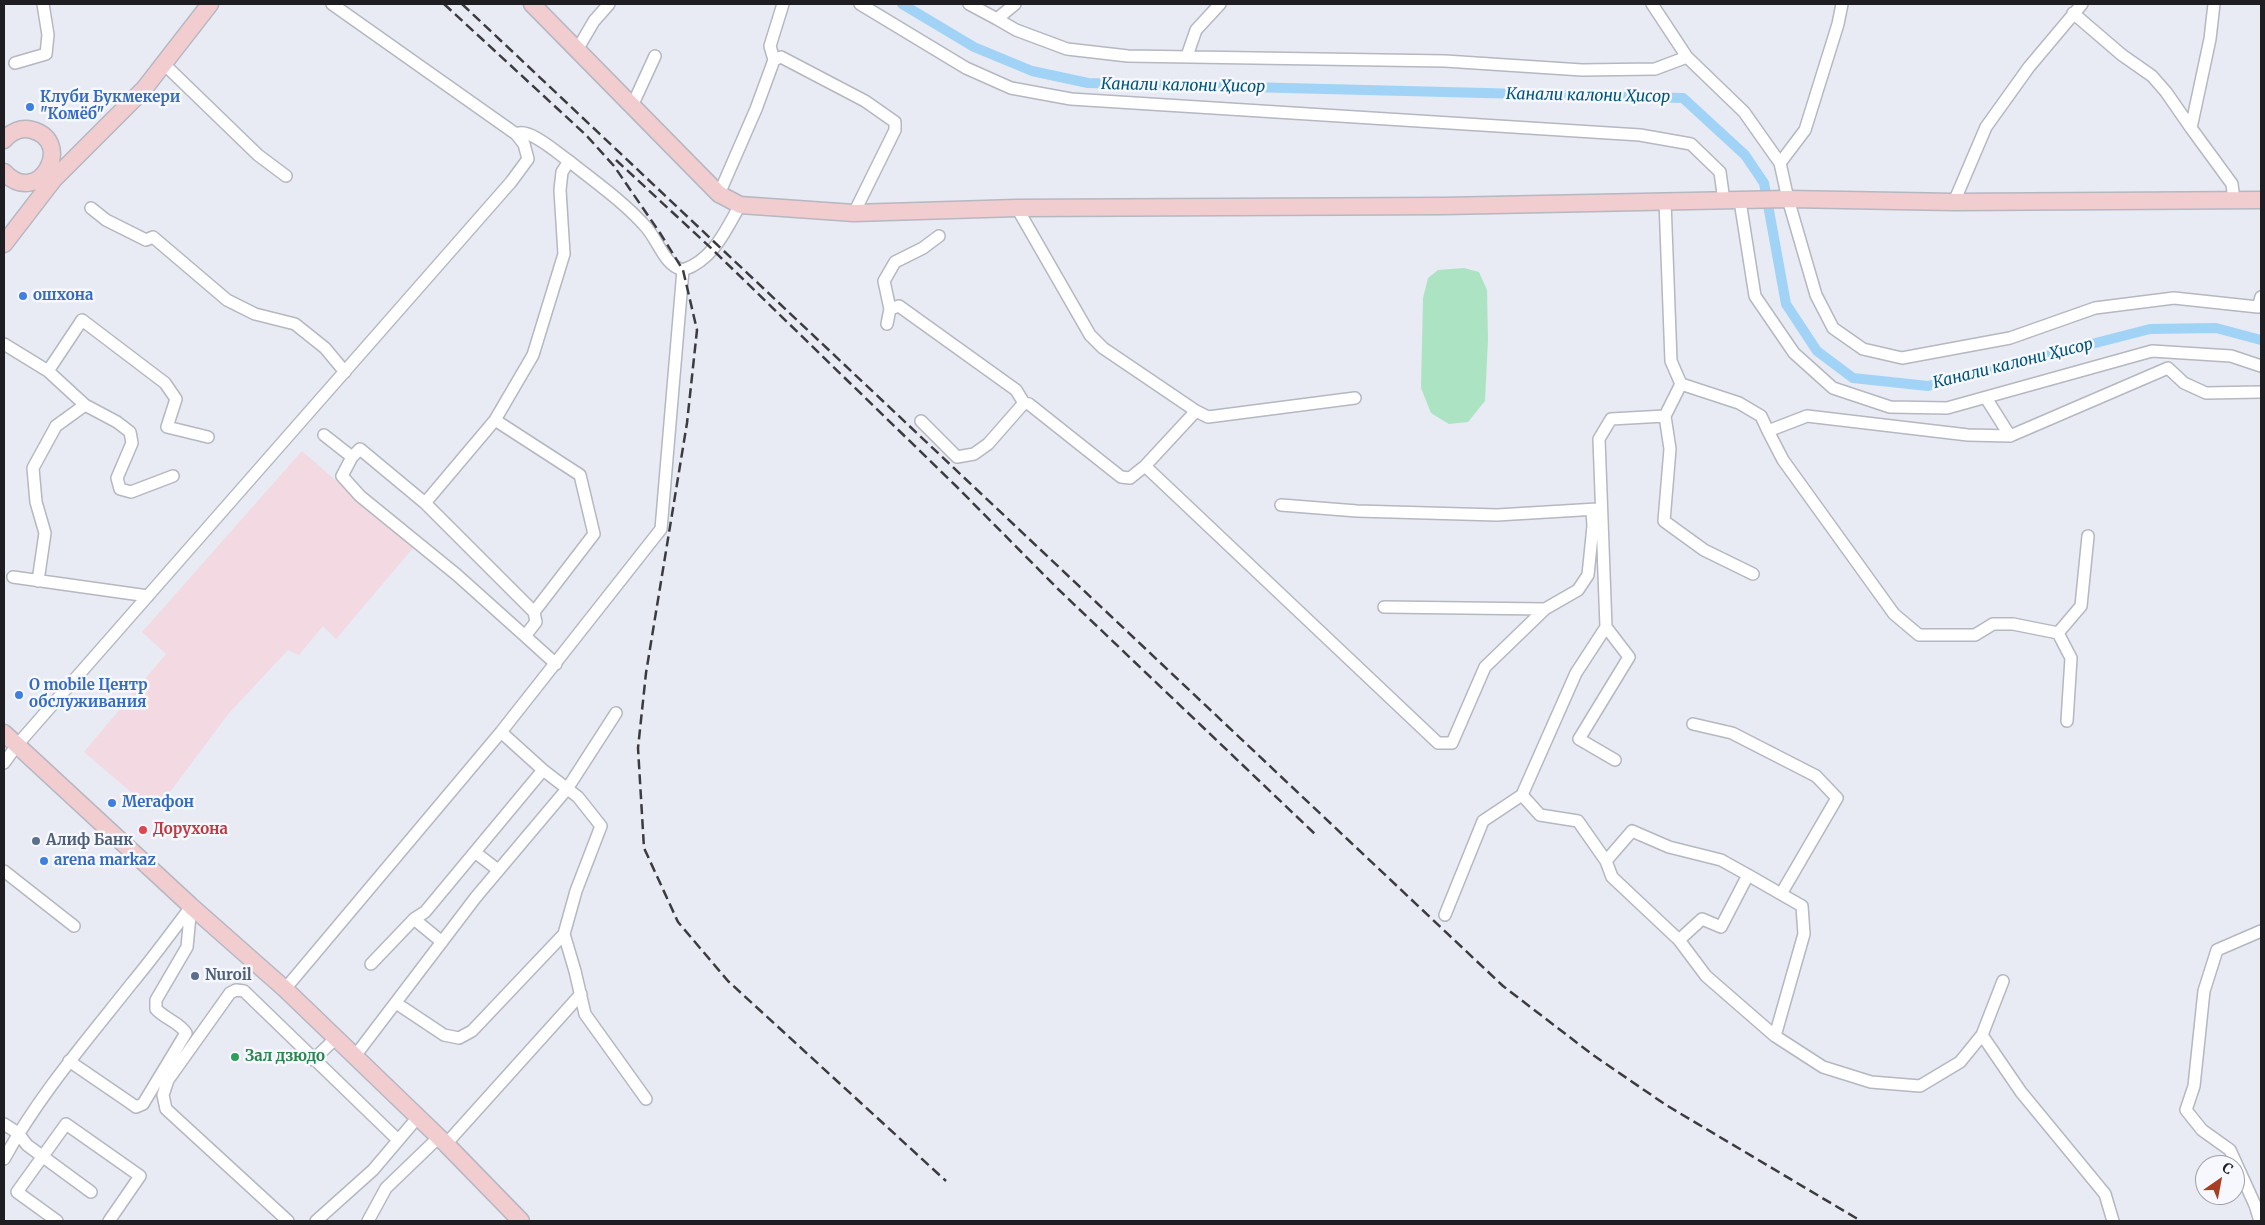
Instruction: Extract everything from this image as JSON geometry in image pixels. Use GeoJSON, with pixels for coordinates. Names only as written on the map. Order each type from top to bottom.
{"type":"FeatureCollection","features":[{"type":"Feature","properties":{"kind":"main road"},"geometry":{"type":"LineString","coordinates":[[4,244],[50,175],[120,114],[164,64],[210,4]]}},
{"type":"Feature","properties":{"kind":"main road"},"geometry":{"type":"LineString","coordinates":[[532,4],[719,194],[740,205],[854,213],[1017,208],[1444,206],[1665,200],[1732,201],[1788,199],[1954,202],[2261,200]]}},
{"type":"Feature","properties":{"kind":"main road"},"geometry":{"type":"LineString","coordinates":[[4,140],[8,135],[20,129],[34,130],[40,133],[51,150],[50,175]]}},
{"type":"Feature","properties":{"kind":"main road"},"geometry":{"type":"LineString","coordinates":[[4,172],[14,180],[26,182],[50,175]]}},
{"type":"Feature","properties":{"kind":"main road"},"geometry":{"type":"LineString","coordinates":[[4,733],[356,1056],[521,1221]]}},
{"type":"Feature","properties":{"kind":"street"},"geometry":{"type":"LineString","coordinates":[[15,63],[46,54],[48,35],[43,4]]}},
{"type":"Feature","properties":{"kind":"street"},"geometry":{"type":"LineString","coordinates":[[4,763],[511,182],[528,159],[524,144],[516,134],[332,4]]}},
{"type":"Feature","properties":{"kind":"street"},"geometry":{"type":"LineString","coordinates":[[577,50],[594,21],[609,4]]}},
{"type":"Feature","properties":{"kind":"street"},"geometry":{"type":"LineString","coordinates":[[719,194],[756,109],[774,60],[770,46],[783,4]]}},
{"type":"Feature","properties":{"kind":"street"},"geometry":{"type":"LineString","coordinates":[[860,4],[966,68],[1011,88],[1071,99],[1640,135],[1691,144],[1720,172],[1732,201],[1755,296],[1794,353],[1833,388],[1890,407],[1947,408],[2152,351],[2231,356],[2261,366]]}},
{"type":"Feature","properties":{"kind":"street"},"geometry":{"type":"LineString","coordinates":[[969,4],[1016,30],[1067,48],[1128,56],[1445,61],[1582,70],[1656,69],[1687,58]]}},
{"type":"Feature","properties":{"kind":"street"},"geometry":{"type":"LineString","coordinates":[[997,19],[1015,4]]}},
{"type":"Feature","properties":{"kind":"street"},"geometry":{"type":"LineString","coordinates":[[1187,56],[1196,30],[1220,4]]}},
{"type":"Feature","properties":{"kind":"street"},"geometry":{"type":"LineString","coordinates":[[1652,4],[1687,58],[1744,112],[1780,162],[1788,199],[1816,295],[1834,328],[1863,349],[1902,358],[2010,338],[2095,308],[2174,298],[2258,307],[2261,297]]}},
{"type":"Feature","properties":{"kind":"street"},"geometry":{"type":"LineString","coordinates":[[1780,162],[1805,130],[1838,24],[1842,4]]}},
{"type":"Feature","properties":{"kind":"street"},"geometry":{"type":"LineString","coordinates":[[1954,202],[1986,128],[2028,67],[2082,4]]}},
{"type":"Feature","properties":{"kind":"street"},"geometry":{"type":"LineString","coordinates":[[2191,128],[2210,39],[2214,4]]}},
{"type":"Feature","properties":{"kind":"street"},"geometry":{"type":"LineString","coordinates":[[2073,13],[2122,55],[2152,76],[2166,92],[2232,184],[2234,200]]}},
{"type":"Feature","properties":{"kind":"street"},"geometry":{"type":"LineString","coordinates":[[632,106],[655,56]]}},
{"type":"Feature","properties":{"kind":"street"},"geometry":{"type":"LineString","coordinates":[[774,60],[781,57],[865,101],[895,122],[895,130],[854,213]]}},
{"type":"Feature","properties":{"kind":"street"},"geometry":{"type":"LineString","coordinates":[[164,64],[258,155],[286,176]]}},
{"type":"Feature","properties":{"kind":"street"},"geometry":{"type":"LineString","coordinates":[[516,134],[520,132],[531,134],[630,210],[647,228],[668,262],[674,268],[683,270],[694,266],[718,244],[740,205]]}},
{"type":"Feature","properties":{"kind":"street"},"geometry":{"type":"LineString","coordinates":[[425,503],[495,420],[534,355],[546,308],[554,293],[564,254],[560,190],[562,172],[568,161]]}},
{"type":"Feature","properties":{"kind":"street"},"geometry":{"type":"LineString","coordinates":[[1665,200],[1671,361],[1681,384],[1739,403],[1761,416],[1783,460],[1894,614],[1918,635],[1975,634],[1993,624],[2013,624],[2058,633]]}},
{"type":"Feature","properties":{"kind":"street"},"geometry":{"type":"LineString","coordinates":[[91,208],[106,220],[146,240],[153,237],[227,300],[255,314],[295,324],[325,348],[344,372]]}},
{"type":"Feature","properties":{"kind":"street"},"geometry":{"type":"LineString","coordinates":[[1017,208],[1090,335],[1102,348],[1196,411],[1208,417],[1355,398]]}},
{"type":"Feature","properties":{"kind":"street"},"geometry":{"type":"LineString","coordinates":[[887,324],[890,309],[884,281],[895,262],[923,248],[939,236]]}},
{"type":"Feature","properties":{"kind":"street"},"geometry":{"type":"LineString","coordinates":[[285,989],[501,732],[662,530],[683,270]]}},
{"type":"Feature","properties":{"kind":"street"},"geometry":{"type":"LineString","coordinates":[[890,309],[899,306],[1016,390],[1024,403],[1029,404],[1121,477],[1130,478],[1145,466],[1196,411]]}},
{"type":"Feature","properties":{"kind":"street"},"geometry":{"type":"LineString","coordinates":[[48,371],[82,320],[165,383],[176,399],[167,427],[208,437]]}},
{"type":"Feature","properties":{"kind":"street"},"geometry":{"type":"LineString","coordinates":[[4,344],[48,371],[85,405],[117,422],[130,432],[132,443],[117,478],[120,490],[132,492],[173,476]]}},
{"type":"Feature","properties":{"kind":"street"},"geometry":{"type":"LineString","coordinates":[[1768,431],[1807,416],[1968,435],[2010,436],[2168,368],[2184,383],[2206,393],[2261,392]]}},
{"type":"Feature","properties":{"kind":"street"},"geometry":{"type":"LineString","coordinates":[[1681,384],[1665,416],[1670,449],[1664,521],[1704,550],[1753,574]]}},
{"type":"Feature","properties":{"kind":"street"},"geometry":{"type":"LineString","coordinates":[[1986,398],[2010,436]]}},
{"type":"Feature","properties":{"kind":"street"},"geometry":{"type":"LineString","coordinates":[[921,421],[957,457],[974,454],[988,444],[1024,403]]}},
{"type":"Feature","properties":{"kind":"street"},"geometry":{"type":"LineString","coordinates":[[38,580],[45,533],[36,502],[32,468],[56,426],[85,405]]}},
{"type":"Feature","properties":{"kind":"street"},"geometry":{"type":"LineString","coordinates":[[1615,760],[1579,739],[1629,657],[1606,627],[1597,510],[1599,439],[1611,419],[1665,416]]}},
{"type":"Feature","properties":{"kind":"street"},"geometry":{"type":"LineString","coordinates":[[495,420],[580,475],[594,534],[534,612]]}},
{"type":"Feature","properties":{"kind":"street"},"geometry":{"type":"LineString","coordinates":[[324,435],[352,456]]}},
{"type":"Feature","properties":{"kind":"street"},"geometry":{"type":"LineString","coordinates":[[525,636],[536,622],[534,612],[425,503],[360,450],[352,456],[342,476],[348,483],[556,664]]}},
{"type":"Feature","properties":{"kind":"street"},"geometry":{"type":"LineString","coordinates":[[1145,466],[1438,743],[1452,743],[1485,667],[1545,609],[1578,590],[1588,575],[1593,526],[1597,510]]}},
{"type":"Feature","properties":{"kind":"street"},"geometry":{"type":"LineString","coordinates":[[1281,505],[1357,511],[1497,515],[1597,510]]}},
{"type":"Feature","properties":{"kind":"street"},"geometry":{"type":"LineString","coordinates":[[2058,633],[2081,606],[2088,536]]}},
{"type":"Feature","properties":{"kind":"street"},"geometry":{"type":"LineString","coordinates":[[13,577],[148,596]]}},
{"type":"Feature","properties":{"kind":"street"},"geometry":{"type":"LineString","coordinates":[[1384,607],[1545,609]]}},
{"type":"Feature","properties":{"kind":"street"},"geometry":{"type":"LineString","coordinates":[[1445,915],[1483,821],[1522,795],[1576,673],[1606,627]]}},
{"type":"Feature","properties":{"kind":"street"},"geometry":{"type":"LineString","coordinates":[[2058,633],[2071,658],[2067,721]]}},
{"type":"Feature","properties":{"kind":"street"},"geometry":{"type":"LineString","coordinates":[[356,1056],[498,870],[567,789],[616,713]]}},
{"type":"Feature","properties":{"kind":"street"},"geometry":{"type":"LineString","coordinates":[[1693,724],[1732,732],[1816,776],[1837,798],[1781,894]]}},
{"type":"Feature","properties":{"kind":"street"},"geometry":{"type":"LineString","coordinates":[[396,1003],[444,1036],[459,1038],[472,1031],[564,934],[576,891],[601,826],[578,797],[543,770],[501,732]]}},
{"type":"Feature","properties":{"kind":"street"},"geometry":{"type":"LineString","coordinates":[[371,964],[414,919],[425,912],[476,853],[543,770]]}},
{"type":"Feature","properties":{"kind":"street"},"geometry":{"type":"LineString","coordinates":[[1522,795],[1540,815],[1578,820],[1606,861],[1612,877],[1679,940],[1706,976],[1775,1036],[1823,1067],[1871,1082],[1920,1086],[1960,1062],[1982,1035],[2004,981]]}},
{"type":"Feature","properties":{"kind":"street"},"geometry":{"type":"LineString","coordinates":[[1606,861],[1632,830],[1669,847],[1721,860],[1802,906],[1804,934],[1775,1036]]}},
{"type":"Feature","properties":{"kind":"street"},"geometry":{"type":"LineString","coordinates":[[476,853],[498,870]]}},
{"type":"Feature","properties":{"kind":"street"},"geometry":{"type":"LineString","coordinates":[[4,871],[74,926]]}},
{"type":"Feature","properties":{"kind":"street"},"geometry":{"type":"LineString","coordinates":[[1679,940],[1702,919],[1721,926],[1748,875]]}},
{"type":"Feature","properties":{"kind":"street"},"geometry":{"type":"LineString","coordinates":[[4,1158],[18,1133],[69,1061],[191,906]]}},
{"type":"Feature","properties":{"kind":"street"},"geometry":{"type":"LineString","coordinates":[[69,1061],[129,1102],[136,1106],[143,1104],[186,1033],[182,1027],[162,1016],[156,1009],[156,1000],[187,947],[191,906]]}},
{"type":"Feature","properties":{"kind":"street"},"geometry":{"type":"LineString","coordinates":[[414,919],[442,942]]}},
{"type":"Feature","properties":{"kind":"street"},"geometry":{"type":"LineString","coordinates":[[2260,1221],[2256,1204],[2230,1150],[2202,1130],[2186,1110],[2194,1086],[2204,991],[2217,950],[2261,931]]}},
{"type":"Feature","properties":{"kind":"street"},"geometry":{"type":"LineString","coordinates":[[564,934],[585,1014],[646,1099]]}},
{"type":"Feature","properties":{"kind":"street"},"geometry":{"type":"LineString","coordinates":[[288,1221],[166,1109],[163,1095],[168,1080],[230,993],[236,990],[244,991],[313,1060],[398,1140]]}},
{"type":"Feature","properties":{"kind":"street"},"geometry":{"type":"LineString","coordinates":[[368,1221],[386,1188],[443,1141],[581,994]]}},
{"type":"Feature","properties":{"kind":"street"},"geometry":{"type":"LineString","coordinates":[[1982,1035],[2021,1092],[2104,1194],[2113,1221]]}},
{"type":"Feature","properties":{"kind":"street"},"geometry":{"type":"LineString","coordinates":[[313,1060],[336,1038]]}},
{"type":"Feature","properties":{"kind":"street"},"geometry":{"type":"LineString","coordinates":[[316,1221],[373,1170],[418,1117]]}},
{"type":"Feature","properties":{"kind":"street"},"geometry":{"type":"LineString","coordinates":[[4,1124],[18,1133],[27,1145],[91,1192]]}},
{"type":"Feature","properties":{"kind":"street"},"geometry":{"type":"LineString","coordinates":[[57,1221],[17,1192],[66,1124],[140,1176],[109,1221]]}},
{"type":"Feature","properties":{"kind":"shaded area"},"geometry":{"type":"Polygon","coordinates":[[[302,451],[413,548],[336,639],[323,626],[299,655],[288,650],[229,713],[167,796],[152,810],[84,752],[166,654],[142,632],[302,451]]]}},
{"type":"Feature","properties":{"kind":"green space"},"geometry":{"type":"Polygon","coordinates":[[[1464,268],[1479,272],[1487,290],[1488,339],[1485,401],[1468,422],[1449,424],[1431,413],[1421,388],[1423,298],[1428,278],[1438,270],[1464,268]]]}},
{"type":"Feature","properties":{"kind":"waterway","name":"Канали калони Ҳисор"},"geometry":{"type":"LineString","coordinates":[[902,4],[974,47],[1032,71],[1088,83],[1683,98],[1745,155],[1764,183],[1786,304],[1817,351],[1853,378],[1928,386],[2150,329],[2216,328],[2261,340]]}},
{"type":"Feature","properties":{"kind":"railway"},"geometry":{"type":"LineString","coordinates":[[444,4],[586,135],[614,166],[683,270],[697,330],[687,423],[646,673],[638,748],[644,848],[678,922],[728,981],[946,1181]]}},
{"type":"Feature","properties":{"kind":"railway"},"geometry":{"type":"LineString","coordinates":[[462,4],[1503,986],[1593,1055],[1666,1105],[1861,1221]]}},
{"type":"Feature","properties":{"kind":"railway"},"geometry":{"type":"LineString","coordinates":[[616,160],[712,249],[956,486],[1058,589],[1316,835]]}},
{"type":"Feature","properties":{"kind":"place","name":"Клуби Букмекери \"Комёб\""},"geometry":{"type":"Point","coordinates":[30,107]}},
{"type":"Feature","properties":{"kind":"place","name":"ошхона"},"geometry":{"type":"Point","coordinates":[23,296]}},
{"type":"Feature","properties":{"kind":"place","name":"O mobile Центр обслуживания"},"geometry":{"type":"Point","coordinates":[19,695]}},
{"type":"Feature","properties":{"kind":"place","name":"Мегафон"},"geometry":{"type":"Point","coordinates":[112,803]}},
{"type":"Feature","properties":{"kind":"place","name":"Дорухона"},"geometry":{"type":"Point","coordinates":[143,830]}},
{"type":"Feature","properties":{"kind":"place","name":"Алиф Банк"},"geometry":{"type":"Point","coordinates":[36,841]}},
{"type":"Feature","properties":{"kind":"place","name":"arena markaz"},"geometry":{"type":"Point","coordinates":[44,861]}},
{"type":"Feature","properties":{"kind":"place","name":"Nuroil"},"geometry":{"type":"Point","coordinates":[195,976]}},
{"type":"Feature","properties":{"kind":"place","name":"Зал дзюдо"},"geometry":{"type":"Point","coordinates":[235,1057]}}]}
